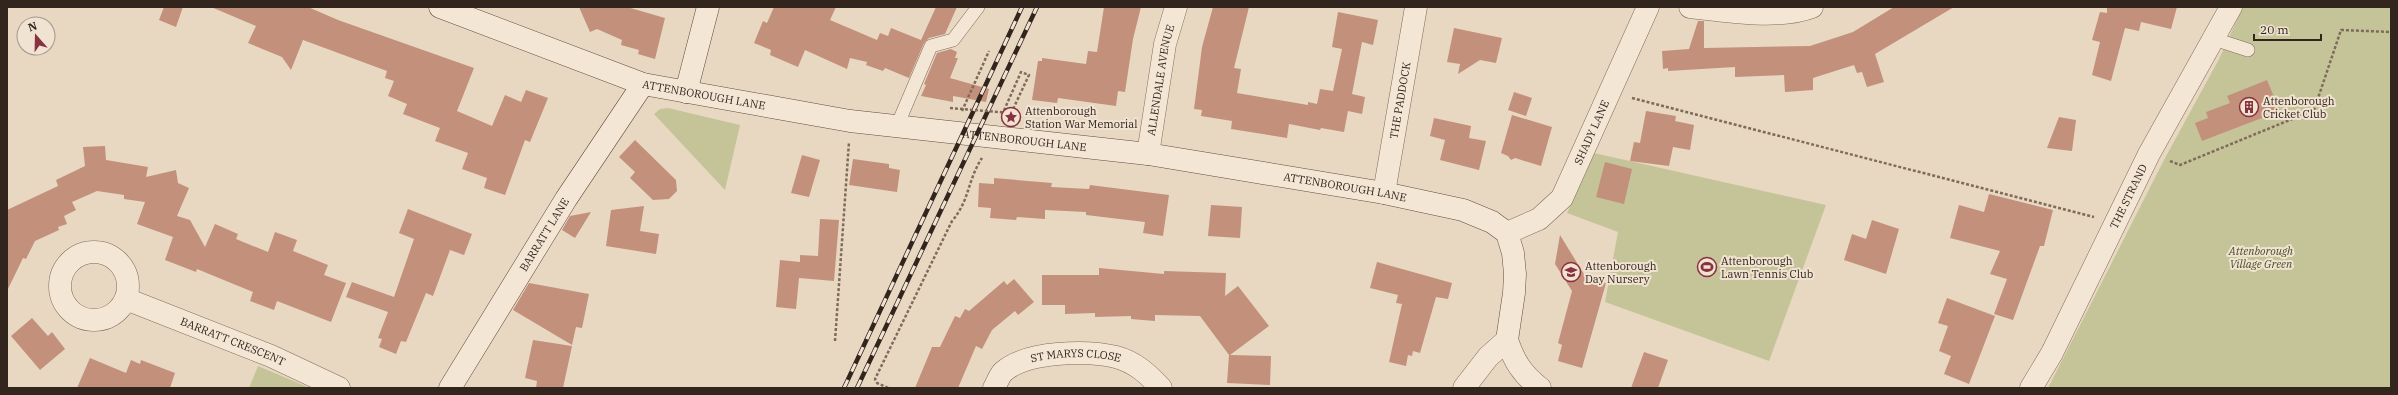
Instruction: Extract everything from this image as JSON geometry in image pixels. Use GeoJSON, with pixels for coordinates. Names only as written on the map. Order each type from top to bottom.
{"type":"FeatureCollection","features":[{"type":"Feature","properties":{"kind":"street","name":"ATTENBOROUGH LANE"},"geometry":{"type":"LineString","coordinates":[[440,7],[643,84],[850,121],[1148,154],[1384,193],[1463,210],[1492,222],[1507,233]]}},
{"type":"Feature","properties":{"kind":"street"},"geometry":{"type":"LineString","coordinates":[[686,92],[708,7]]}},
{"type":"Feature","properties":{"kind":"street","name":"ALLENDALE AVENUE"},"geometry":{"type":"LineString","coordinates":[[1148,154],[1165,44],[1176,7]]}},
{"type":"Feature","properties":{"kind":"street","name":"THE PADDOCK"},"geometry":{"type":"LineString","coordinates":[[1384,193],[1416,7]]}},
{"type":"Feature","properties":{"kind":"street","name":"SHADY LANE"},"geometry":{"type":"LineString","coordinates":[[1507,233],[1539,219],[1562,198],[1648,7]]}},
{"type":"Feature","properties":{"kind":"street"},"geometry":{"type":"LineString","coordinates":[[1690,7],[1775,13],[1803,11],[1812,7]]}},
{"type":"Feature","properties":{"kind":"street","name":"THE STRAND"},"geometry":{"type":"LineString","coordinates":[[2032,388],[2052,353],[2149,154],[2231,7]]}},
{"type":"Feature","properties":{"kind":"street","name":"BARRATT LANE"},"geometry":{"type":"LineString","coordinates":[[450,388],[566,199],[643,84]]}},
{"type":"Feature","properties":{"kind":"street"},"geometry":{"type":"LineString","coordinates":[[1507,233],[1513,253],[1515,274],[1514,293],[1507,340],[1515,363],[1526,378],[1540,388]]}},
{"type":"Feature","properties":{"kind":"street","name":"BARRATT CRESCENT"},"geometry":{"type":"LineString","coordinates":[[126,299],[271,356],[338,388]]}},
{"type":"Feature","properties":{"kind":"street"},"geometry":{"type":"LineString","coordinates":[[1464,388],[1488,357],[1507,340]]}},
{"type":"Feature","properties":{"kind":"street","name":"ST MARYS CLOSE"},"geometry":{"type":"LineString","coordinates":[[994,388],[1002,372],[1025,359],[1053,354],[1116,357],[1146,371],[1161,388]]}},
{"type":"Feature","properties":{"kind":"lane"},"geometry":{"type":"LineString","coordinates":[[897,126],[931,46],[953,40],[978,7]]}},
{"type":"Feature","properties":{"kind":"lane"},"geometry":{"type":"LineString","coordinates":[[2214,39],[2248,50]]}},
{"type":"Feature","properties":{"kind":"path"},"geometry":{"type":"LineString","coordinates":[[2149,154],[2180,165],[2314,110],[2341,30],[2391,32]]}},
{"type":"Feature","properties":{"kind":"path"},"geometry":{"type":"LineString","coordinates":[[952,133],[989,51]]}},
{"type":"Feature","properties":{"kind":"path"},"geometry":{"type":"LineString","coordinates":[[888,388],[877,383],[875,380],[952,221],[962,209],[973,171],[991,137],[1021,72],[1029,75],[1011,113],[950,108]]}},
{"type":"Feature","properties":{"kind":"path"},"geometry":{"type":"LineString","coordinates":[[1610,92],[2115,223]]}},
{"type":"Feature","properties":{"kind":"path"},"geometry":{"type":"LineString","coordinates":[[835,341],[850,121]]}},
{"type":"Feature","properties":{"kind":"green space","name":"Attenborough Village Green"},"geometry":{"type":"Polygon","coordinates":[[[2243,7],[2391,7],[2391,388],[2048,388],[2165,158],[2218,61],[2243,7]]]}},
{"type":"Feature","properties":{"kind":"green space"},"geometry":{"type":"Polygon","coordinates":[[[668,108],[740,125],[725,190],[654,114],[660,109],[668,108]]]}},
{"type":"Feature","properties":{"kind":"green space","name":"Attenborough Lawn Tennis Club"},"geometry":{"type":"Polygon","coordinates":[[[1594,153],[1826,205],[1769,361],[1605,302],[1618,232],[1567,213],[1594,153]]]}},
{"type":"Feature","properties":{"kind":"green space"},"geometry":{"type":"Polygon","coordinates":[[[258,366],[310,388],[249,388],[258,366]]]}},
{"type":"Feature","properties":{"kind":"building"},"geometry":{"type":"Polygon","coordinates":[[[164,7],[183,7],[176,27],[159,20],[164,7]]]}},
{"type":"Feature","properties":{"kind":"building"},"geometry":{"type":"Polygon","coordinates":[[[211,7],[308,7],[338,20],[474,68],[457,111],[492,126],[505,95],[521,102],[526,90],[548,98],[530,142],[525,140],[505,195],[484,188],[487,178],[462,169],[468,153],[435,141],[440,128],[403,114],[407,104],[388,96],[394,81],[385,78],[387,71],[303,40],[291,70],[282,57],[248,43],[256,26],[211,7]]]}},
{"type":"Feature","properties":{"kind":"building"},"geometry":{"type":"Polygon","coordinates":[[[579,7],[627,7],[665,18],[655,59],[638,54],[639,50],[621,45],[622,40],[597,29],[590,32],[579,7]]]}},
{"type":"Feature","properties":{"kind":"building"},"geometry":{"type":"Polygon","coordinates":[[[774,7],[836,7],[830,20],[877,40],[880,33],[888,36],[891,28],[921,40],[936,7],[957,7],[945,34],[929,38],[924,43],[909,78],[885,68],[883,71],[866,65],[867,62],[850,58],[847,69],[805,50],[798,67],[770,55],[771,50],[754,43],[763,21],[767,23],[774,7]]]}},
{"type":"Feature","properties":{"kind":"building"},"geometry":{"type":"Polygon","coordinates":[[[1104,7],[1141,7],[1133,39],[1125,92],[1118,91],[1116,106],[1058,98],[1057,103],[1032,100],[1038,61],[1042,61],[1042,58],[1086,64],[1088,51],[1097,52],[1104,7]]]}},
{"type":"Feature","properties":{"kind":"building"},"geometry":{"type":"Polygon","coordinates":[[[1213,7],[1249,7],[1234,68],[1241,69],[1237,93],[1308,105],[1308,102],[1317,104],[1320,89],[1333,91],[1342,49],[1332,47],[1338,12],[1378,20],[1373,45],[1362,42],[1352,94],[1365,97],[1362,114],[1348,111],[1344,132],[1321,128],[1320,130],[1289,124],[1287,138],[1231,129],[1232,121],[1201,116],[1202,110],[1194,109],[1202,47],[1213,7]]]}},
{"type":"Feature","properties":{"kind":"building"},"geometry":{"type":"Polygon","coordinates":[[[1894,7],[1954,7],[1875,54],[1884,82],[1867,87],[1862,72],[1857,73],[1854,65],[1813,78],[1813,90],[1785,92],[1784,75],[1735,77],[1735,67],[1668,71],[1668,68],[1663,69],[1662,51],[1689,49],[1698,21],[1704,21],[1704,48],[1810,46],[1853,32],[1894,7]]]}},
{"type":"Feature","properties":{"kind":"building"},"geometry":{"type":"Polygon","coordinates":[[[2107,7],[2177,7],[2171,29],[2141,22],[2139,31],[2125,28],[2111,81],[2092,75],[2100,42],[2092,40],[2100,12],[2107,13],[2107,7]]]}},
{"type":"Feature","properties":{"kind":"building"},"geometry":{"type":"Polygon","coordinates":[[[1454,28],[1502,38],[1496,63],[1480,60],[1458,74],[1460,64],[1447,62],[1454,28]]]}},
{"type":"Feature","properties":{"kind":"building"},"geometry":{"type":"Polygon","coordinates":[[[951,49],[957,52],[955,58],[958,58],[950,78],[989,89],[986,102],[953,96],[953,102],[921,96],[926,85],[924,84],[937,53],[951,49]]]}},
{"type":"Feature","properties":{"kind":"building","name":"Attenborough Cricket Club"},"geometry":{"type":"Polygon","coordinates":[[[2267,80],[2280,111],[2202,141],[2195,123],[2208,118],[2206,112],[2230,103],[2227,96],[2267,80]]]}},
{"type":"Feature","properties":{"kind":"building"},"geometry":{"type":"Polygon","coordinates":[[[1514,92],[1532,98],[1526,116],[1508,110],[1514,92]]]}},
{"type":"Feature","properties":{"kind":"building"},"geometry":{"type":"Polygon","coordinates":[[[1646,111],[1676,116],[1675,121],[1694,125],[1690,150],[1673,147],[1669,166],[1630,161],[1634,142],[1640,143],[1646,111]]]}},
{"type":"Feature","properties":{"kind":"building"},"geometry":{"type":"Polygon","coordinates":[[[1512,115],[1552,127],[1541,166],[1515,158],[1511,160],[1508,156],[1501,153],[1512,115]]]}},
{"type":"Feature","properties":{"kind":"building"},"geometry":{"type":"Polygon","coordinates":[[[2059,117],[2076,120],[2072,151],[2047,148],[2059,117]]]}},
{"type":"Feature","properties":{"kind":"building"},"geometry":{"type":"Polygon","coordinates":[[[1434,118],[1471,126],[1469,138],[1486,141],[1479,170],[1440,160],[1445,140],[1430,136],[1434,118]]]}},
{"type":"Feature","properties":{"kind":"building"},"geometry":{"type":"Polygon","coordinates":[[[635,140],[676,180],[677,191],[669,199],[653,200],[630,178],[635,172],[619,157],[635,140]]]}},
{"type":"Feature","properties":{"kind":"building"},"geometry":{"type":"Polygon","coordinates":[[[105,146],[106,160],[148,167],[146,177],[176,170],[178,183],[189,188],[177,216],[190,220],[205,247],[215,224],[238,234],[236,239],[268,252],[275,232],[297,240],[293,251],[328,265],[324,275],[346,283],[331,322],[277,301],[274,310],[250,301],[253,292],[197,269],[196,272],[165,260],[173,237],[137,224],[145,202],[124,199],[124,195],[97,191],[72,202],[76,210],[64,216],[67,224],[58,227],[59,230],[35,241],[26,259],[23,258],[7,291],[7,210],[58,186],[56,180],[85,166],[83,147],[105,146]]]}},
{"type":"Feature","properties":{"kind":"building"},"geometry":{"type":"Polygon","coordinates":[[[802,155],[820,160],[809,197],[791,193],[802,155]]]}},
{"type":"Feature","properties":{"kind":"building"},"geometry":{"type":"Polygon","coordinates":[[[853,159],[889,164],[889,168],[900,170],[897,192],[849,185],[853,159]]]}},
{"type":"Feature","properties":{"kind":"building"},"geometry":{"type":"Polygon","coordinates":[[[1605,162],[1632,169],[1624,204],[1596,197],[1605,162]]]}},
{"type":"Feature","properties":{"kind":"building"},"geometry":{"type":"Polygon","coordinates":[[[994,178],[1052,183],[1051,187],[1089,189],[1090,185],[1169,195],[1163,236],[1143,233],[1145,222],[1086,215],[1086,212],[1045,210],[1045,219],[1017,217],[1016,220],[990,218],[991,208],[978,207],[979,183],[994,184],[994,178]]]}},
{"type":"Feature","properties":{"kind":"building"},"geometry":{"type":"Polygon","coordinates":[[[1989,194],[2053,210],[2044,246],[2040,246],[2013,320],[1994,314],[2007,279],[1990,274],[2000,251],[1950,238],[1959,205],[1984,212],[1989,194]]]}},
{"type":"Feature","properties":{"kind":"building"},"geometry":{"type":"Polygon","coordinates":[[[1211,205],[1242,207],[1240,238],[1208,236],[1211,205]]]}},
{"type":"Feature","properties":{"kind":"building"},"geometry":{"type":"Polygon","coordinates":[[[644,206],[640,231],[659,234],[656,254],[606,246],[611,210],[644,206]]]}},
{"type":"Feature","properties":{"kind":"building"},"geometry":{"type":"Polygon","coordinates":[[[408,209],[472,234],[464,255],[450,250],[433,296],[426,293],[406,342],[401,341],[396,354],[379,347],[382,339],[378,338],[388,312],[346,297],[352,282],[394,297],[414,239],[399,233],[408,209]]]}},
{"type":"Feature","properties":{"kind":"building"},"geometry":{"type":"Polygon","coordinates":[[[591,212],[575,238],[562,230],[570,216],[591,212]]]}},
{"type":"Feature","properties":{"kind":"building"},"geometry":{"type":"Polygon","coordinates":[[[820,219],[839,220],[834,281],[799,278],[796,309],[776,307],[780,260],[800,262],[800,255],[818,256],[820,219]]]}},
{"type":"Feature","properties":{"kind":"building"},"geometry":{"type":"Polygon","coordinates":[[[1872,220],[1899,229],[1886,274],[1844,260],[1852,234],[1866,239],[1872,220]]]}},
{"type":"Feature","properties":{"kind":"building"},"geometry":{"type":"Polygon","coordinates":[[[1560,235],[1587,279],[1606,283],[1582,368],[1558,361],[1562,345],[1558,343],[1572,291],[1555,264],[1560,235]]]}},
{"type":"Feature","properties":{"kind":"building"},"geometry":{"type":"Polygon","coordinates":[[[1377,262],[1452,283],[1448,299],[1436,297],[1420,353],[1413,351],[1412,356],[1408,355],[1406,366],[1389,362],[1402,304],[1396,303],[1398,295],[1370,288],[1377,262]]]}},
{"type":"Feature","properties":{"kind":"building"},"geometry":{"type":"Polygon","coordinates":[[[1099,268],[1164,274],[1164,271],[1226,273],[1225,296],[1238,286],[1269,326],[1230,355],[1271,356],[1270,385],[1227,383],[1229,355],[1200,316],[1155,315],[1155,321],[1131,319],[1131,316],[1095,317],[1095,313],[1065,314],[1065,305],[1042,305],[1042,275],[1099,275],[1099,268]]]}},
{"type":"Feature","properties":{"kind":"building"},"geometry":{"type":"Polygon","coordinates":[[[1014,279],[1034,302],[1018,315],[1015,311],[992,330],[982,349],[976,346],[958,388],[915,388],[932,347],[940,347],[955,316],[960,318],[965,309],[969,311],[1004,281],[1007,285],[1014,279]]]}},
{"type":"Feature","properties":{"kind":"building"},"geometry":{"type":"Polygon","coordinates":[[[529,283],[589,294],[582,328],[576,327],[572,345],[513,310],[529,283]]]}},
{"type":"Feature","properties":{"kind":"building"},"geometry":{"type":"Polygon","coordinates":[[[1947,298],[1995,316],[1969,384],[1944,374],[1951,356],[1939,351],[1948,326],[1938,323],[1947,298]]]}},
{"type":"Feature","properties":{"kind":"building"},"geometry":{"type":"Polygon","coordinates":[[[32,318],[48,336],[52,332],[65,349],[40,370],[11,336],[32,318]]]}},
{"type":"Feature","properties":{"kind":"building"},"geometry":{"type":"Polygon","coordinates":[[[533,340],[572,346],[563,388],[536,388],[537,381],[525,378],[533,340]]]}},
{"type":"Feature","properties":{"kind":"building"},"geometry":{"type":"Polygon","coordinates":[[[1644,352],[1668,360],[1658,388],[1631,388],[1644,352]]]}},
{"type":"Feature","properties":{"kind":"building"},"geometry":{"type":"Polygon","coordinates":[[[90,358],[126,373],[131,360],[140,364],[141,360],[175,373],[170,388],[77,388],[90,358]]]}},
{"type":"Feature","properties":{"kind":"railway"},"geometry":{"type":"LineString","coordinates":[[844,388],[1022,7]]}},
{"type":"Feature","properties":{"kind":"railway"},"geometry":{"type":"LineString","coordinates":[[857,388],[1037,7]]}},
{"type":"Feature","properties":{"kind":"place","name":"Attenborough Cricket Club"},"geometry":{"type":"Point","coordinates":[2249,107]}},
{"type":"Feature","properties":{"kind":"place","name":"Attenborough Station War Memorial"},"geometry":{"type":"Point","coordinates":[1011,117]}},
{"type":"Feature","properties":{"kind":"place","name":"Attenborough Lawn Tennis Club"},"geometry":{"type":"Point","coordinates":[1707,267]}},
{"type":"Feature","properties":{"kind":"place","name":"Attenborough Day Nursery"},"geometry":{"type":"Point","coordinates":[1571,272]}}]}
